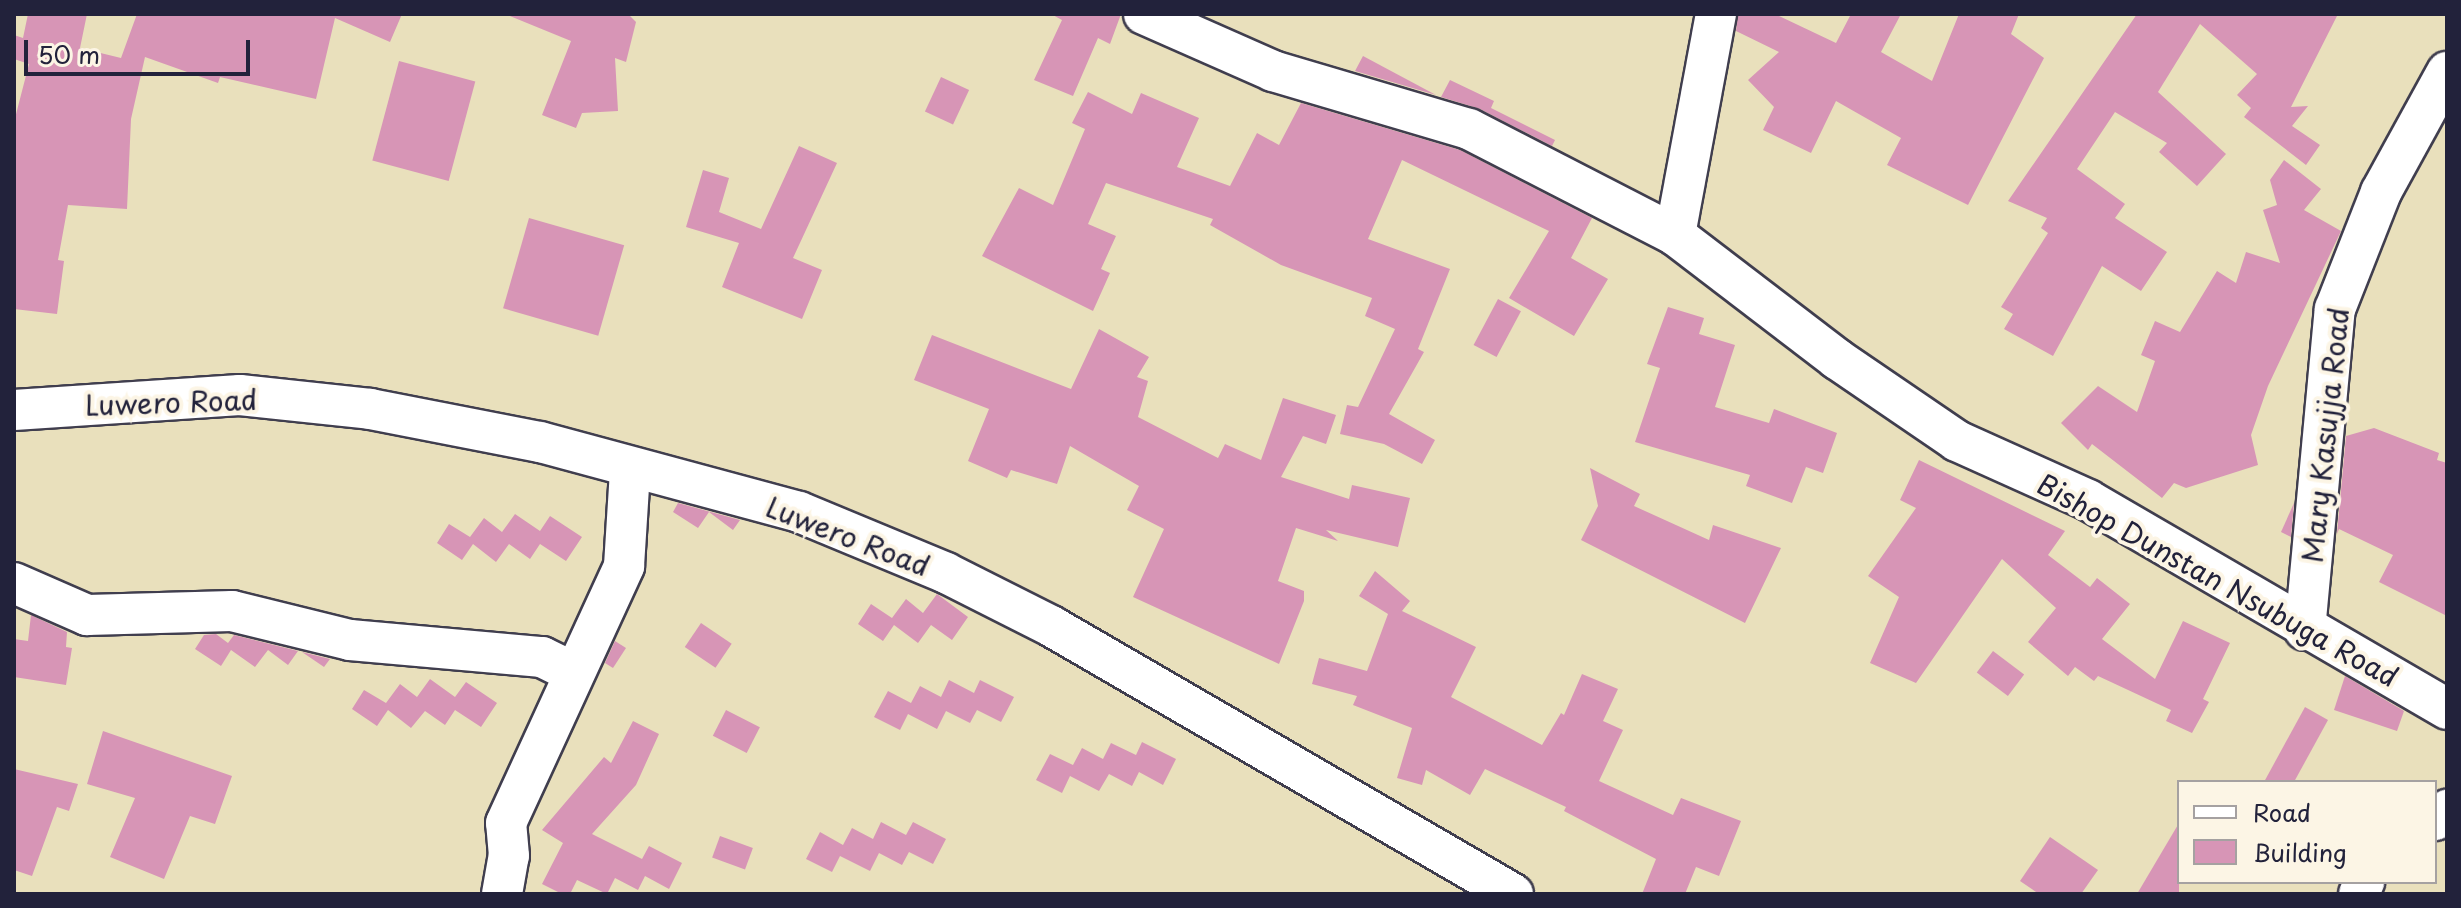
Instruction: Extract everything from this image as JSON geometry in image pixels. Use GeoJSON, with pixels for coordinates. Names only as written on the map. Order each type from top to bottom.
{"type":"FeatureCollection","features":[{"type":"Feature","properties":{"kind":"street"},"geometry":{"type":"LineString","coordinates":[[1675,235],[1716,14]]}},
{"type":"Feature","properties":{"kind":"street","name":"Bishop Dunstan Nsubuga Road"},"geometry":{"type":"LineString","coordinates":[[1155,16],[1273,71],[1469,129],[1675,235],[1837,359],[1957,441],[2088,500],[2305,630],[2447,709]]}},
{"type":"Feature","properties":{"kind":"street","name":"Mary Kasujja Road"},"geometry":{"type":"LineString","coordinates":[[2305,630],[2335,309],[2381,192],[2447,72]]}},
{"type":"Feature","properties":{"kind":"street","name":"Luwero Road"},"geometry":{"type":"LineString","coordinates":[[14,410],[255,397],[370,409],[540,442],[630,470],[799,512],[946,573],[1051,626],[1513,894]]}},
{"type":"Feature","properties":{"kind":"street"},"geometry":{"type":"LineString","coordinates":[[502,894],[509,856],[506,823],[624,566],[630,470]]}},
{"type":"Feature","properties":{"kind":"street"},"geometry":{"type":"LineString","coordinates":[[14,583],[87,615],[232,611],[350,640],[542,657],[573,672]]}},
{"type":"Feature","properties":{"kind":"building"},"geometry":{"type":"Polygon","coordinates":[[[28,14],[87,14],[80,48],[121,58],[137,14],[402,14],[390,42],[335,18],[316,99],[220,77],[218,83],[145,57],[131,119],[127,209],[68,205],[58,260],[64,261],[57,314],[14,309],[14,122],[29,64],[14,59],[14,35],[23,38],[28,14]]]}},
{"type":"Feature","properties":{"kind":"building"},"geometry":{"type":"Polygon","coordinates":[[[505,14],[628,14],[636,22],[626,62],[615,58],[618,111],[582,113],[576,128],[542,115],[571,41],[505,14]]]}},
{"type":"Feature","properties":{"kind":"building"},"geometry":{"type":"Polygon","coordinates":[[[1051,14],[1121,14],[1110,44],[1098,38],[1073,96],[1034,80],[1062,20],[1051,14]]]}},
{"type":"Feature","properties":{"kind":"building"},"geometry":{"type":"Polygon","coordinates":[[[1738,14],[1775,14],[1836,43],[1851,14],[1901,14],[1881,52],[1932,81],[1959,14],[2019,14],[2011,34],[2044,58],[1968,205],[1887,165],[1901,138],[1836,101],[1811,153],[1763,130],[1774,107],[1748,80],[1779,52],[1736,31],[1738,14]]]}},
{"type":"Feature","properties":{"kind":"building"},"geometry":{"type":"Polygon","coordinates":[[[2137,14],[2338,14],[2291,107],[2308,106],[2292,126],[2320,145],[2306,165],[2244,117],[2251,108],[2237,95],[2257,74],[2200,24],[2158,92],[2226,154],[2197,186],[2159,152],[2167,143],[2115,112],[2077,169],[2125,204],[2115,218],[2167,252],[2141,291],[2102,266],[2053,356],[2004,329],[2013,314],[2001,307],[2048,233],[2041,228],[2047,218],[2008,201],[2137,14]]]}},
{"type":"Feature","properties":{"kind":"building"},"geometry":{"type":"Polygon","coordinates":[[[1363,56],[1436,95],[1355,71],[1363,56]]]}},
{"type":"Feature","properties":{"kind":"building"},"geometry":{"type":"Polygon","coordinates":[[[399,61],[475,81],[449,181],[372,160],[399,61]]]}},
{"type":"Feature","properties":{"kind":"building"},"geometry":{"type":"Polygon","coordinates":[[[941,77],[969,90],[953,125],[925,111],[941,77]]]}},
{"type":"Feature","properties":{"kind":"building"},"geometry":{"type":"Polygon","coordinates":[[[1450,80],[1494,101],[1491,108],[1555,140],[1552,146],[1480,109],[1441,97],[1450,80]]]}},
{"type":"Feature","properties":{"kind":"building"},"geometry":{"type":"Polygon","coordinates":[[[1088,92],[1132,114],[1141,93],[1199,118],[1177,167],[1230,186],[1257,133],[1279,145],[1301,103],[1460,150],[1592,218],[1571,258],[1608,279],[1574,336],[1509,298],[1549,231],[1402,160],[1368,239],[1450,269],[1418,349],[1424,352],[1389,414],[1435,440],[1422,464],[1384,444],[1340,434],[1347,405],[1358,407],[1395,329],[1365,316],[1372,298],[1281,265],[1210,225],[1213,219],[1106,183],[1088,224],[1116,236],[1101,269],[1110,273],[1093,311],[982,256],[1019,188],[1053,205],[1085,129],[1072,123],[1088,92]]]}},
{"type":"Feature","properties":{"kind":"building"},"geometry":{"type":"Polygon","coordinates":[[[799,146],[837,163],[793,258],[822,270],[802,319],[722,287],[739,243],[686,227],[703,170],[729,178],[719,212],[761,229],[799,146]]]}},
{"type":"Feature","properties":{"kind":"building"},"geometry":{"type":"Polygon","coordinates":[[[2284,160],[2321,189],[2304,210],[2341,231],[2268,386],[2251,435],[2258,465],[2186,488],[2174,483],[2162,498],[2092,444],[2088,450],[2061,423],[2098,386],[2137,412],[2155,361],[2141,355],[2155,321],[2180,332],[2217,271],[2236,283],[2246,252],[2280,263],[2263,210],[2277,205],[2270,180],[2284,160]]]}},
{"type":"Feature","properties":{"kind":"building"},"geometry":{"type":"Polygon","coordinates":[[[529,218],[624,245],[598,336],[503,308],[529,218]]]}},
{"type":"Feature","properties":{"kind":"building"},"geometry":{"type":"Polygon","coordinates":[[[1498,299],[1521,311],[1497,357],[1474,345],[1498,299]]]}},
{"type":"Feature","properties":{"kind":"building"},"geometry":{"type":"Polygon","coordinates":[[[1668,307],[1704,318],[1699,334],[1735,345],[1715,407],[1769,423],[1774,409],[1837,433],[1823,473],[1806,467],[1792,503],[1746,486],[1750,475],[1635,442],[1660,368],[1647,364],[1668,307]]]}},
{"type":"Feature","properties":{"kind":"building"},"geometry":{"type":"Polygon","coordinates":[[[1099,329],[1149,357],[1137,377],[1148,381],[1138,417],[1218,458],[1225,444],[1261,460],[1283,398],[1336,415],[1326,444],[1303,436],[1281,477],[1349,499],[1352,485],[1410,498],[1398,547],[1326,530],[1338,541],[1296,528],[1278,581],[1304,591],[1304,601],[1279,664],[1133,597],[1164,529],[1127,510],[1139,486],[1070,446],[1057,484],[1011,470],[1007,478],[968,461],[989,409],[914,380],[932,335],[1071,389],[1099,329]]]}},
{"type":"Feature","properties":{"kind":"building"},"geometry":{"type":"Polygon","coordinates":[[[2374,428],[2439,453],[2437,460],[2447,463],[2447,616],[2379,582],[2393,555],[2339,529],[2337,534],[2346,436],[2374,428]]]}},
{"type":"Feature","properties":{"kind":"building"},"geometry":{"type":"Polygon","coordinates":[[[1919,460],[2065,531],[2048,555],[2090,587],[2097,578],[2130,604],[2102,639],[2155,679],[2183,621],[2230,643],[2203,699],[2209,702],[2192,733],[2166,721],[2171,710],[2098,676],[2094,681],[2075,667],[2068,676],[2028,642],[2056,608],[2002,559],[1916,683],[1870,663],[1899,597],[1868,576],[1916,508],[1900,500],[1919,460]]]}},
{"type":"Feature","properties":{"kind":"building"},"geometry":{"type":"Polygon","coordinates":[[[1590,468],[1640,494],[1634,506],[1709,540],[1713,525],[1781,548],[1745,623],[1581,540],[1598,506],[1590,468]]]}},
{"type":"Feature","properties":{"kind":"building"},"geometry":{"type":"Polygon","coordinates":[[[678,503],[740,520],[733,530],[709,512],[698,528],[673,512],[678,503]]]}},
{"type":"Feature","properties":{"kind":"building"},"geometry":{"type":"Polygon","coordinates":[[[2294,503],[2291,537],[2281,532],[2294,503]]]}},
{"type":"Feature","properties":{"kind":"building"},"geometry":{"type":"Polygon","coordinates":[[[515,514],[540,531],[550,516],[582,537],[566,561],[540,544],[530,559],[509,544],[496,562],[473,544],[462,560],[437,543],[449,524],[470,537],[484,518],[502,532],[515,514]]]}},
{"type":"Feature","properties":{"kind":"building"},"geometry":{"type":"Polygon","coordinates":[[[1375,571],[1410,601],[1402,611],[1476,647],[1451,697],[1542,745],[1561,713],[1564,715],[1582,674],[1618,689],[1603,721],[1623,730],[1599,781],[1673,815],[1681,798],[1741,821],[1719,876],[1696,867],[1685,894],[1642,894],[1656,859],[1564,811],[1566,807],[1485,769],[1470,795],[1426,770],[1422,785],[1397,778],[1412,728],[1353,705],[1357,696],[1312,684],[1319,658],[1367,671],[1388,614],[1359,596],[1375,571]]]}},
{"type":"Feature","properties":{"kind":"building"},"geometry":{"type":"Polygon","coordinates":[[[937,594],[968,617],[952,640],[931,625],[918,643],[894,625],[883,641],[858,624],[871,604],[892,618],[906,599],[923,613],[937,594]]]}},
{"type":"Feature","properties":{"kind":"building"},"geometry":{"type":"Polygon","coordinates":[[[31,615],[67,632],[66,647],[72,648],[66,685],[14,677],[14,639],[28,641],[31,615]]]}},
{"type":"Feature","properties":{"kind":"building"},"geometry":{"type":"Polygon","coordinates":[[[701,623],[732,644],[715,668],[685,647],[701,623]]]}},
{"type":"Feature","properties":{"kind":"building"},"geometry":{"type":"Polygon","coordinates":[[[216,634],[228,643],[234,635],[298,651],[288,665],[268,650],[255,667],[231,650],[221,666],[195,649],[204,635],[216,634]]]}},
{"type":"Feature","properties":{"kind":"building"},"geometry":{"type":"Polygon","coordinates":[[[615,641],[626,648],[613,668],[605,663],[615,641]]]}},
{"type":"Feature","properties":{"kind":"building"},"geometry":{"type":"Polygon","coordinates":[[[1993,651],[2024,674],[2008,696],[1977,673],[1993,651]]]}},
{"type":"Feature","properties":{"kind":"building"},"geometry":{"type":"Polygon","coordinates":[[[302,652],[330,659],[324,667],[302,652]]]}},
{"type":"Feature","properties":{"kind":"building"},"geometry":{"type":"Polygon","coordinates":[[[2345,676],[2404,711],[2397,731],[2334,710],[2345,676]]]}},
{"type":"Feature","properties":{"kind":"building"},"geometry":{"type":"Polygon","coordinates":[[[430,679],[455,697],[466,682],[497,703],[481,727],[455,710],[445,725],[425,711],[411,728],[388,710],[377,726],[352,709],[364,690],[386,703],[400,684],[417,697],[430,679]]]}},
{"type":"Feature","properties":{"kind":"building"},"geometry":{"type":"Polygon","coordinates":[[[949,680],[974,693],[980,680],[1014,697],[1001,722],[977,710],[970,723],[946,711],[937,729],[908,714],[900,730],[874,717],[888,691],[911,703],[920,686],[941,697],[949,680]]]}},
{"type":"Feature","properties":{"kind":"building"},"geometry":{"type":"Polygon","coordinates":[[[2305,707],[2328,720],[2295,780],[2265,780],[2305,707]]]}},
{"type":"Feature","properties":{"kind":"building"},"geometry":{"type":"Polygon","coordinates":[[[726,710],[760,727],[747,753],[713,736],[726,710]]]}},
{"type":"Feature","properties":{"kind":"building"},"geometry":{"type":"Polygon","coordinates":[[[633,721],[659,734],[636,785],[592,834],[642,859],[649,846],[682,863],[669,889],[645,876],[638,890],[615,878],[607,894],[577,880],[570,894],[562,894],[542,884],[563,843],[542,830],[604,757],[611,763],[633,721]]]}},
{"type":"Feature","properties":{"kind":"building"},"geometry":{"type":"Polygon","coordinates":[[[103,731],[232,776],[215,824],[190,816],[164,879],[110,857],[135,798],[87,784],[103,731]]]}},
{"type":"Feature","properties":{"kind":"building"},"geometry":{"type":"Polygon","coordinates":[[[1142,742],[1176,759],[1163,785],[1139,772],[1132,786],[1109,774],[1099,791],[1070,776],[1062,793],[1036,780],[1050,754],[1073,765],[1082,748],[1103,759],[1111,743],[1136,755],[1142,742]]]}},
{"type":"Feature","properties":{"kind":"building"},"geometry":{"type":"Polygon","coordinates":[[[14,769],[78,784],[69,811],[57,807],[32,876],[14,870],[14,769]]]}},
{"type":"Feature","properties":{"kind":"building"},"geometry":{"type":"Polygon","coordinates":[[[881,822],[906,835],[913,822],[946,839],[933,864],[909,852],[902,865],[879,853],[870,871],[840,856],[832,872],[806,859],[820,832],[843,845],[852,828],[873,839],[881,822]]]}},
{"type":"Feature","properties":{"kind":"building"},"geometry":{"type":"Polygon","coordinates":[[[2177,826],[2179,894],[2137,894],[2177,826]]]}},
{"type":"Feature","properties":{"kind":"building"},"geometry":{"type":"Polygon","coordinates":[[[720,836],[753,848],[745,870],[712,858],[720,836]]]}},
{"type":"Feature","properties":{"kind":"building"},"geometry":{"type":"Polygon","coordinates":[[[2050,837],[2098,870],[2081,894],[2039,894],[2020,881],[2050,837]]]}}]}
